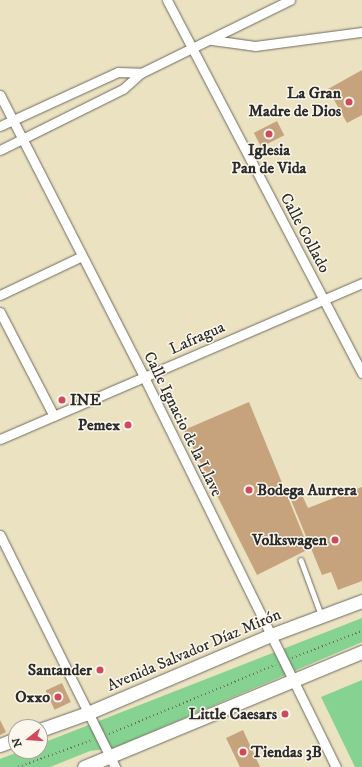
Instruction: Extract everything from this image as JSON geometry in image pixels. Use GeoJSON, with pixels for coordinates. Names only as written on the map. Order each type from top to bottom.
{"type":"FeatureCollection","features":[{"type":"Feature","properties":{"kind":"main road","name":"Avenida Salvador Díaz Mirón"},"geometry":{"type":"LineString","coordinates":[[48,727],[88,713],[271,635],[362,601]]}},
{"type":"Feature","properties":{"kind":"main road"},"geometry":{"type":"LineString","coordinates":[[84,767],[112,762],[293,679],[362,652]]}},
{"type":"Feature","properties":{"kind":"street","name":"Calle Collado"},"geometry":{"type":"LineString","coordinates":[[167,0],[191,50],[362,373]]}},
{"type":"Feature","properties":{"kind":"street"},"geometry":{"type":"LineString","coordinates":[[0,150],[123,89],[141,73],[212,40],[290,0]]}},
{"type":"Feature","properties":{"kind":"street"},"geometry":{"type":"LineString","coordinates":[[212,40],[256,46],[362,32]]}},
{"type":"Feature","properties":{"kind":"street"},"geometry":{"type":"LineString","coordinates":[[0,126],[118,72],[141,73]]}},
{"type":"Feature","properties":{"kind":"street","name":"Calle Ignacio de la Llave"},"geometry":{"type":"LineString","coordinates":[[0,95],[144,377],[336,767]]}},
{"type":"Feature","properties":{"kind":"street"},"geometry":{"type":"LineString","coordinates":[[0,295],[82,256]]}},
{"type":"Feature","properties":{"kind":"street","name":"Lafragua"},"geometry":{"type":"LineString","coordinates":[[0,439],[362,283]]}},
{"type":"Feature","properties":{"kind":"street"},"geometry":{"type":"LineString","coordinates":[[0,312],[54,416]]}},
{"type":"Feature","properties":{"kind":"street"},"geometry":{"type":"LineString","coordinates":[[0,535],[112,762]]}},
{"type":"Feature","properties":{"kind":"lane"},"geometry":{"type":"LineString","coordinates":[[301,560],[322,616]]}},
{"type":"Feature","properties":{"kind":"path"},"geometry":{"type":"LineString","coordinates":[[18,767],[100,737],[362,631]]}},
{"type":"Feature","properties":{"kind":"green space"},"geometry":{"type":"Polygon","coordinates":[[[362,618],[362,642],[114,748],[90,751],[50,767],[0,767],[0,759],[8,756],[8,759],[48,759],[48,741],[362,618]]]}},
{"type":"Feature","properties":{"kind":"green space"},"geometry":{"type":"Polygon","coordinates":[[[362,680],[362,767],[355,767],[321,697],[362,680]]]}},
{"type":"Feature","properties":{"kind":"building","name":"La Gran Madre de Dios"},"geometry":{"type":"Polygon","coordinates":[[[362,70],[362,115],[347,123],[328,89],[362,70]]]}},
{"type":"Feature","properties":{"kind":"building","name":"Iglesia Pan de Vida"},"geometry":{"type":"Polygon","coordinates":[[[277,121],[284,135],[261,147],[254,133],[277,121]]]}},
{"type":"Feature","properties":{"kind":"building","name":"Bodega Aurrera"},"geometry":{"type":"Polygon","coordinates":[[[249,402],[309,549],[257,575],[184,430],[249,402]]]}},
{"type":"Feature","properties":{"kind":"building","name":"Volkswagen"},"geometry":{"type":"Polygon","coordinates":[[[362,487],[362,581],[338,590],[331,572],[322,575],[291,500],[302,495],[308,508],[362,487]]]}},
{"type":"Feature","properties":{"kind":"building","name":"Oxxo"},"geometry":{"type":"Polygon","coordinates":[[[62,683],[71,702],[55,710],[46,691],[62,683]]]}},
{"type":"Feature","properties":{"kind":"building"},"geometry":{"type":"Polygon","coordinates":[[[0,720],[6,732],[0,735],[0,720]]]}},
{"type":"Feature","properties":{"kind":"building","name":"Tiendas 3B"},"geometry":{"type":"Polygon","coordinates":[[[243,730],[260,767],[240,767],[226,738],[243,730]]]}},
{"type":"Feature","properties":{"kind":"place","name":"La Gran Madre de Dios"},"geometry":{"type":"Point","coordinates":[349,102]}},
{"type":"Feature","properties":{"kind":"place","name":"Iglesia Pan de Vida"},"geometry":{"type":"Point","coordinates":[269,134]}},
{"type":"Feature","properties":{"kind":"place","name":"INE"},"geometry":{"type":"Point","coordinates":[62,400]}},
{"type":"Feature","properties":{"kind":"place","name":"Pemex"},"geometry":{"type":"Point","coordinates":[128,425]}},
{"type":"Feature","properties":{"kind":"place","name":"Bodega Aurrera"},"geometry":{"type":"Point","coordinates":[249,490]}},
{"type":"Feature","properties":{"kind":"place","name":"Volkswagen"},"geometry":{"type":"Point","coordinates":[335,540]}},
{"type":"Feature","properties":{"kind":"place","name":"Santander"},"geometry":{"type":"Point","coordinates":[100,670]}},
{"type":"Feature","properties":{"kind":"place","name":"Oxxo"},"geometry":{"type":"Point","coordinates":[58,697]}},
{"type":"Feature","properties":{"kind":"place","name":"Little Caesars"},"geometry":{"type":"Point","coordinates":[285,714]}},
{"type":"Feature","properties":{"kind":"place","name":"Tiendas 3B"},"geometry":{"type":"Point","coordinates":[243,752]}}]}
